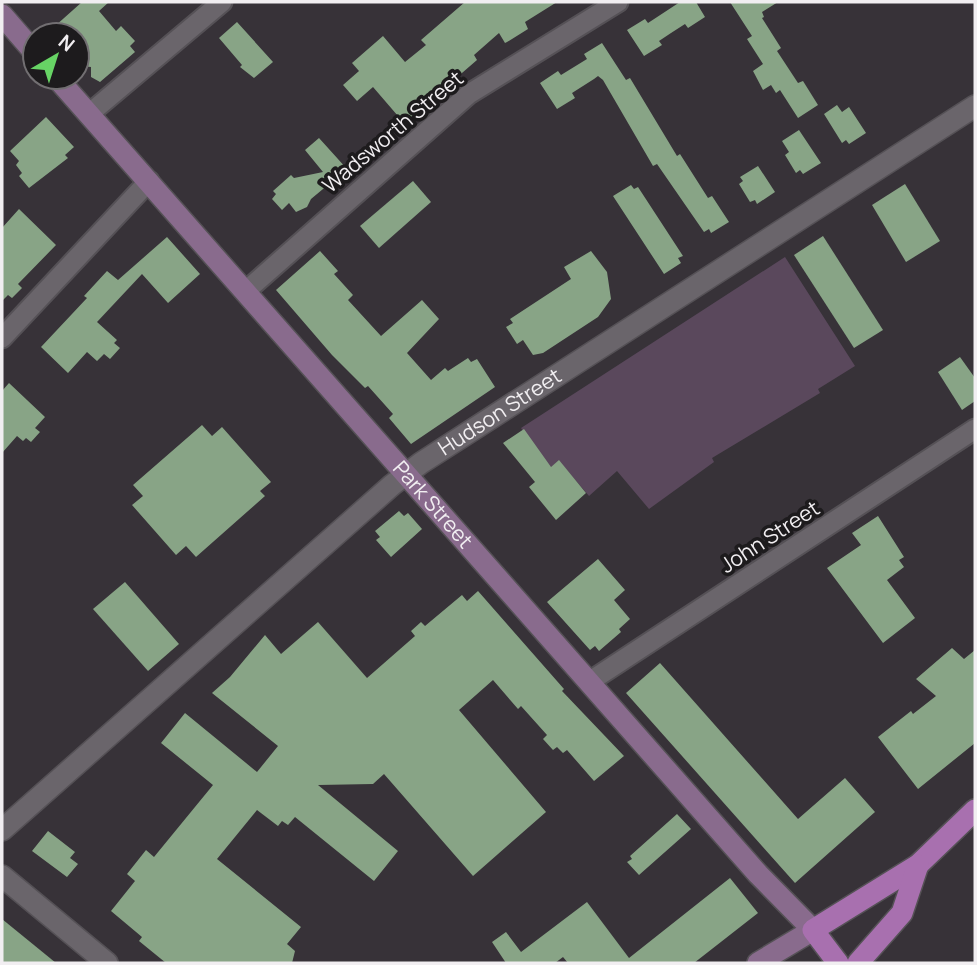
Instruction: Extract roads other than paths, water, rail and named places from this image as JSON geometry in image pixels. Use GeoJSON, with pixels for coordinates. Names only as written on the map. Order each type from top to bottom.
{"type":"FeatureCollection","features":[{"type":"Feature","properties":{"kind":"main road"},"geometry":{"type":"LineString","coordinates":[[2,15],[21,37]]}},
{"type":"Feature","properties":{"kind":"main road","name":"Park Street"},"geometry":{"type":"LineString","coordinates":[[68,91],[758,873],[813,930]]}},
{"type":"Feature","properties":{"kind":"main road"},"geometry":{"type":"LineString","coordinates":[[758,963],[918,865],[975,810]]}},
{"type":"Feature","properties":{"kind":"main road"},"geometry":{"type":"LineString","coordinates":[[858,963],[902,914],[918,865]]}},
{"type":"Feature","properties":{"kind":"main road"},"geometry":{"type":"LineString","coordinates":[[813,930],[838,963]]}},
{"type":"Feature","properties":{"kind":"street"},"geometry":{"type":"LineString","coordinates":[[89,114],[222,2]]}},
{"type":"Feature","properties":{"kind":"street","name":"Wadsworth Street"},"geometry":{"type":"LineString","coordinates":[[246,291],[469,94],[618,2]]}},
{"type":"Feature","properties":{"kind":"street","name":"Hudson Street"},"geometry":{"type":"LineString","coordinates":[[2,830],[406,475],[975,106]]}},
{"type":"Feature","properties":{"kind":"street"},"geometry":{"type":"LineString","coordinates":[[2,338],[149,181]]}},
{"type":"Feature","properties":{"kind":"street","name":"John Street"},"geometry":{"type":"LineString","coordinates":[[589,682],[975,429]]}},
{"type":"Feature","properties":{"kind":"street"},"geometry":{"type":"LineString","coordinates":[[2,876],[107,963]]}}]}
